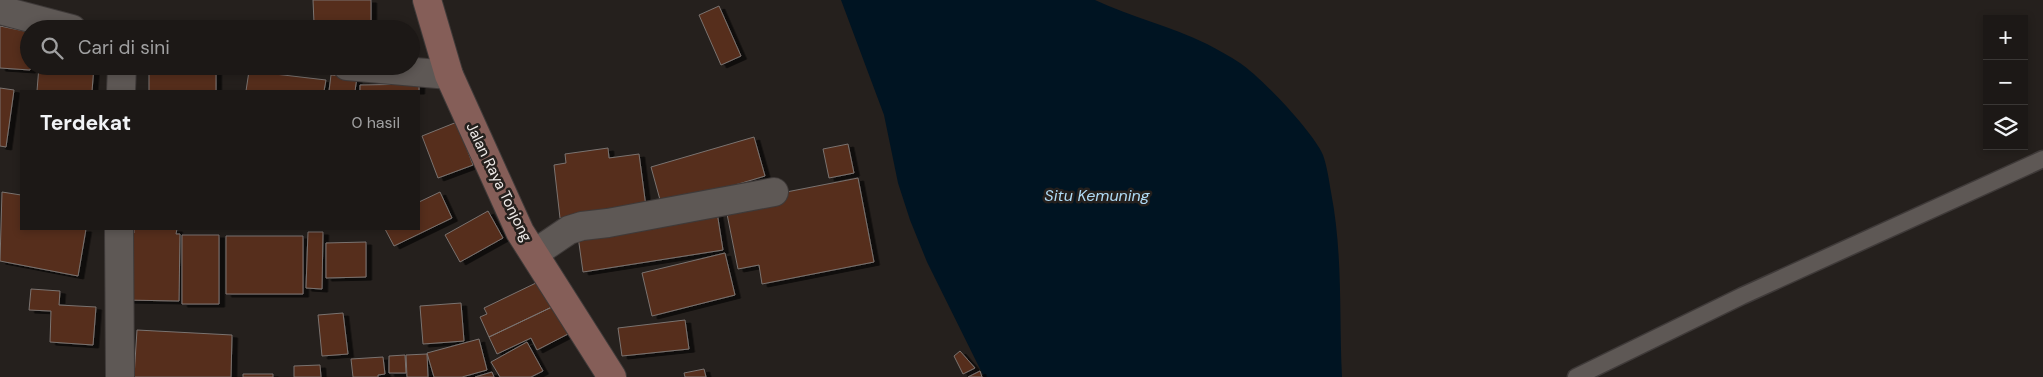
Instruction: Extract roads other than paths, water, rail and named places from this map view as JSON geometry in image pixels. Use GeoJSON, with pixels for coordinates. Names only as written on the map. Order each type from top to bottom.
{"type":"FeatureCollection","features":[{"type":"Feature","properties":{"kind":"main road","name":"Jalan Raya Tonjong"},"geometry":{"type":"LineString","coordinates":[[427,0],[449,75],[520,232],[612,377]]}},
{"type":"Feature","properties":{"kind":"street"},"geometry":{"type":"LineString","coordinates":[[0,10],[38,20]]}},
{"type":"Feature","properties":{"kind":"street"},"geometry":{"type":"LineString","coordinates":[[420,72],[449,75]]}},
{"type":"Feature","properties":{"kind":"street"},"geometry":{"type":"LineString","coordinates":[[121,90],[122,75]]}},
{"type":"Feature","properties":{"kind":"street"},"geometry":{"type":"LineString","coordinates":[[535,253],[569,230],[582,226],[608,223],[774,192]]}},
{"type":"Feature","properties":{"kind":"street"},"geometry":{"type":"LineString","coordinates":[[119,230],[120,377]]}},
{"type":"Feature","properties":{"kind":"lane"},"geometry":{"type":"LineString","coordinates":[[1576,377],[1742,296],[2043,159]]}},
{"type":"Feature","properties":{"kind":"water","name":"Situ Kemuning"},"geometry":{"type":"Polygon","coordinates":[[[841,0],[1095,0],[1207,44],[1240,63],[1261,80],[1286,106],[1309,133],[1323,155],[1328,173],[1337,238],[1342,377],[984,377],[927,262],[910,220],[898,183],[884,115],[841,0]]]}}]}
